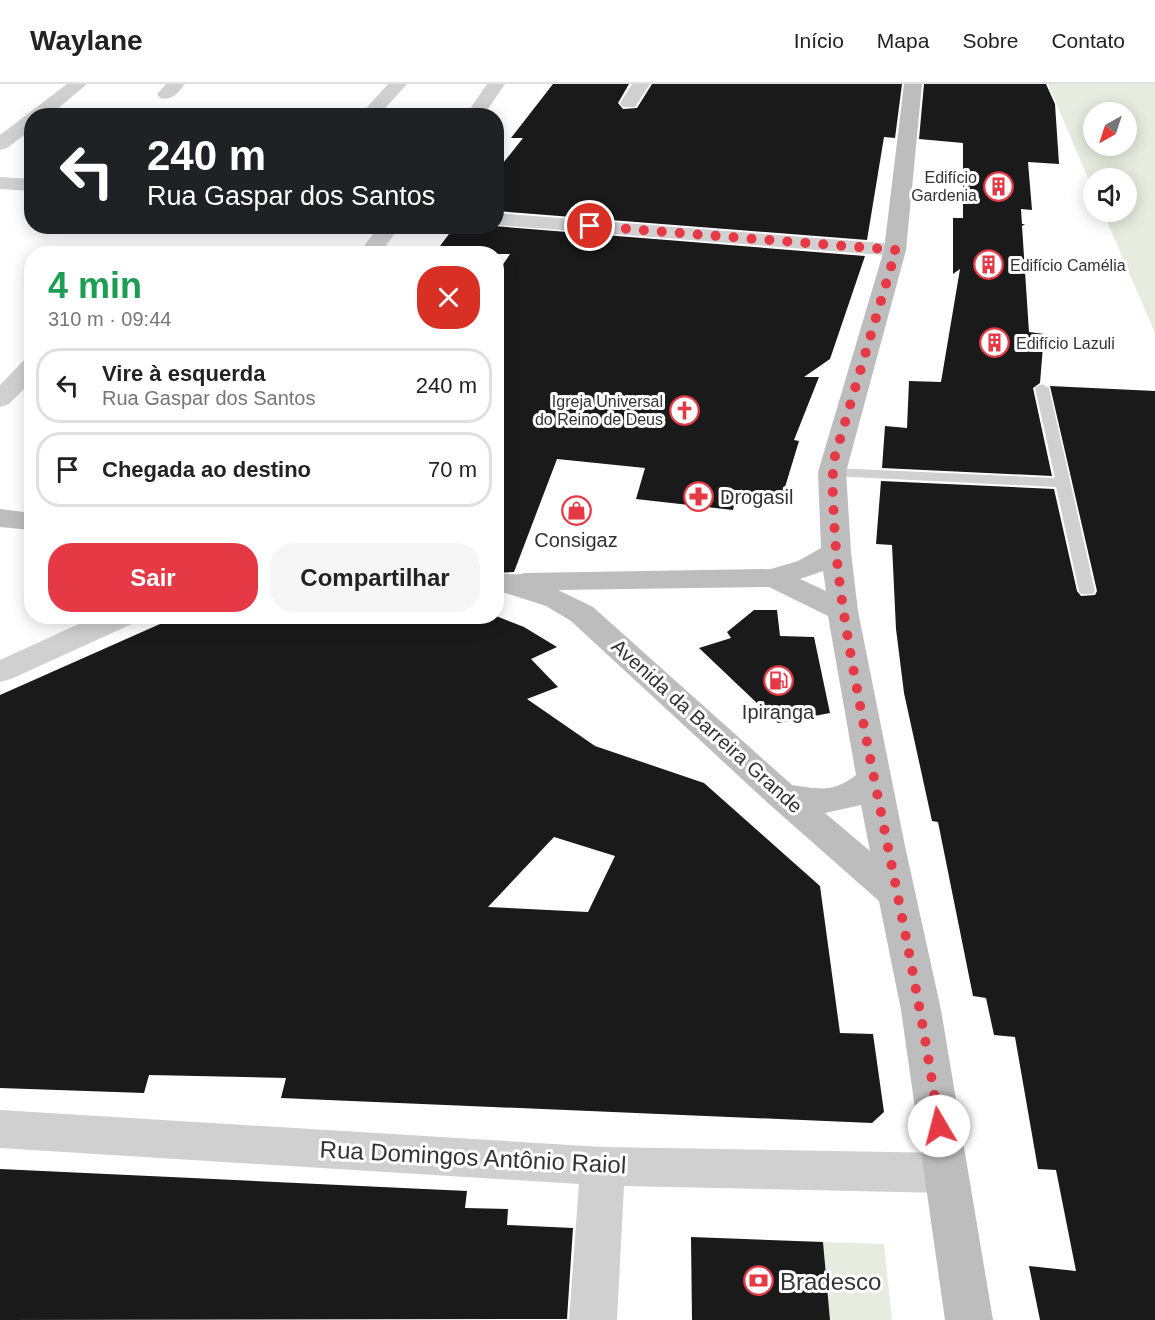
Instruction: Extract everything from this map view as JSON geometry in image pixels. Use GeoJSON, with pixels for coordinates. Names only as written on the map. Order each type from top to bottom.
{"type":"FeatureCollection","features":[{"type":"Feature","properties":{"kind":"main road"},"geometry":{"type":"LineString","coordinates":[[913,84],[896,250],[832,472],[836,552],[843,611],[874,780],[921,1010],[969,1320]]}},
{"type":"Feature","properties":{"kind":"main road"},"geometry":{"type":"LineString","coordinates":[[0,518],[24,521]]}},
{"type":"Feature","properties":{"kind":"main road","name":"Avenida da Barreira Grande"},"geometry":{"type":"LineString","coordinates":[[504,582],[774,578],[808,567],[836,552]]}},
{"type":"Feature","properties":{"kind":"main road"},"geometry":{"type":"LineString","coordinates":[[774,578],[843,611]]}},
{"type":"Feature","properties":{"kind":"main road"},"geometry":{"type":"LineString","coordinates":[[602,630],[599,608],[603,601],[629,580]]}},
{"type":"Feature","properties":{"kind":"main road","name":"Avenida da Barreira Grande"},"geometry":{"type":"LineString","coordinates":[[504,583],[565,604],[602,630],[782,795],[897,895]]}},
{"type":"Feature","properties":{"kind":"main road"},"geometry":{"type":"LineString","coordinates":[[782,795],[835,801],[858,793],[874,780]]}},
{"type":"Feature","properties":{"kind":"street"},"geometry":{"type":"LineString","coordinates":[[47,108],[78,84]]}},
{"type":"Feature","properties":{"kind":"street"},"geometry":{"type":"LineString","coordinates":[[376,108],[398,84]]}},
{"type":"Feature","properties":{"kind":"street"},"geometry":{"type":"LineString","coordinates":[[480,108],[496,84]]}},
{"type":"Feature","properties":{"kind":"street"},"geometry":{"type":"LineString","coordinates":[[629,103],[641,84]]}},
{"type":"Feature","properties":{"kind":"street"},"geometry":{"type":"LineString","coordinates":[[0,144],[24,126]]}},
{"type":"Feature","properties":{"kind":"street"},"geometry":{"type":"LineString","coordinates":[[0,183],[24,184]]}},
{"type":"Feature","properties":{"kind":"street"},"geometry":{"type":"LineString","coordinates":[[504,220],[896,250]]}},
{"type":"Feature","properties":{"kind":"street"},"geometry":{"type":"LineString","coordinates":[[0,399],[24,374]]}},
{"type":"Feature","properties":{"kind":"street"},"geometry":{"type":"LineString","coordinates":[[0,672],[105,624]]}},
{"type":"Feature","properties":{"kind":"street","name":"Rua Domingos Antônio Raiol"},"geometry":{"type":"LineString","coordinates":[[0,1129],[603,1166],[946,1173]]}},
{"type":"Feature","properties":{"kind":"street"},"geometry":{"type":"LineString","coordinates":[[593,1320],[603,1166]]}},
{"type":"Feature","properties":{"kind":"lane"},"geometry":{"type":"LineString","coordinates":[[1042,388],[1087,591]]}},
{"type":"Feature","properties":{"kind":"lane"},"geometry":{"type":"LineString","coordinates":[[832,472],[1062,483]]}},
{"type":"Feature","properties":{"kind":"shaded area"},"geometry":{"type":"Polygon","coordinates":[[[1048,84],[1155,84],[1155,333],[1107,222],[1137,222],[1137,168],[1084,168],[1048,84]]]}},
{"type":"Feature","properties":{"kind":"shaded area"},"geometry":{"type":"Polygon","coordinates":[[[823,1242],[884,1244],[892,1320],[830,1320],[823,1242]]]}},
{"type":"Feature","properties":{"kind":"building"},"geometry":{"type":"Polygon","coordinates":[[[553,84],[629,84],[618,103],[623,109],[637,108],[652,84],[902,84],[895,138],[884,137],[867,240],[504,212],[504,162],[523,138],[511,138],[553,84]]]}},
{"type":"Feature","properties":{"kind":"building"},"geometry":{"type":"Polygon","coordinates":[[[924,84],[1046,84],[1055,104],[1059,164],[1028,162],[1032,210],[1021,209],[1022,224],[1025,224],[1022,226],[1029,332],[1044,334],[1040,383],[1033,388],[1052,476],[882,468],[885,426],[907,428],[909,381],[941,382],[960,269],[953,274],[953,218],[963,218],[963,143],[919,139],[924,84]]]}},
{"type":"Feature","properties":{"kind":"building"},"geometry":{"type":"Polygon","coordinates":[[[504,227],[865,256],[830,359],[804,377],[819,377],[794,440],[799,441],[782,497],[737,492],[733,510],[636,499],[645,468],[557,459],[514,572],[504,573],[504,263],[510,254],[504,254],[504,246],[440,246],[449,234],[504,234],[504,227]]]}},
{"type":"Feature","properties":{"kind":"building"},"geometry":{"type":"Polygon","coordinates":[[[1050,386],[1155,391],[1155,1320],[1040,1320],[1029,1266],[1076,1271],[1056,1170],[1038,1169],[1015,1037],[994,1035],[986,998],[973,996],[938,822],[932,821],[904,693],[896,629],[892,545],[876,544],[881,481],[1054,489],[1077,591],[1081,596],[1095,595],[1097,591],[1050,386]]]}},
{"type":"Feature","properties":{"kind":"building","name":"Ipiranga"},"geometry":{"type":"Polygon","coordinates":[[[754,610],[777,610],[780,636],[814,637],[830,713],[778,723],[699,648],[731,638],[727,632],[754,610]]]}},
{"type":"Feature","properties":{"kind":"building"},"geometry":{"type":"Polygon","coordinates":[[[504,619],[524,627],[557,647],[531,659],[558,687],[527,699],[595,746],[704,783],[820,886],[840,1033],[873,1034],[884,1112],[872,1123],[281,1098],[286,1078],[149,1075],[144,1093],[0,1088],[0,695],[160,624],[504,624],[504,619]],[[554,837],[488,907],[588,912],[615,856],[554,837]]]}},
{"type":"Feature","properties":{"kind":"building"},"geometry":{"type":"Polygon","coordinates":[[[0,1169],[467,1191],[465,1208],[508,1209],[507,1225],[573,1228],[567,1319],[0,1320],[0,1169]]]}},
{"type":"Feature","properties":{"kind":"building","name":"Bradesco"},"geometry":{"type":"Polygon","coordinates":[[[691,1237],[823,1242],[830,1320],[692,1320],[691,1237]]]}},
{"type":"Feature","properties":{"kind":"place","name":"Edifício Gardenia"},"geometry":{"type":"Point","coordinates":[998,186]}},
{"type":"Feature","properties":{"kind":"place","name":"Edifício Camélia"},"geometry":{"type":"Point","coordinates":[989,265]}},
{"type":"Feature","properties":{"kind":"place","name":"Edifício Lazuli"},"geometry":{"type":"Point","coordinates":[995,343]}},
{"type":"Feature","properties":{"kind":"place","name":"Igreja Universal do Reino de Deus"},"geometry":{"type":"Point","coordinates":[684,410]}},
{"type":"Feature","properties":{"kind":"place","name":"Drogasil"},"geometry":{"type":"Point","coordinates":[699,497]}},
{"type":"Feature","properties":{"kind":"place","name":"Consigaz"},"geometry":{"type":"Point","coordinates":[576,510]}},
{"type":"Feature","properties":{"kind":"place","name":"Ipiranga"},"geometry":{"type":"Point","coordinates":[778,681]}},
{"type":"Feature","properties":{"kind":"place","name":"Bradesco"},"geometry":{"type":"Point","coordinates":[759,1281]}},
{"type":"Feature","properties":{"kind":"route"},"geometry":{"type":"LineString","coordinates":[[590,226],[896,250],[832,472],[836,552],[843,611],[887,846],[921,1010],[939,1126]]}}]}
